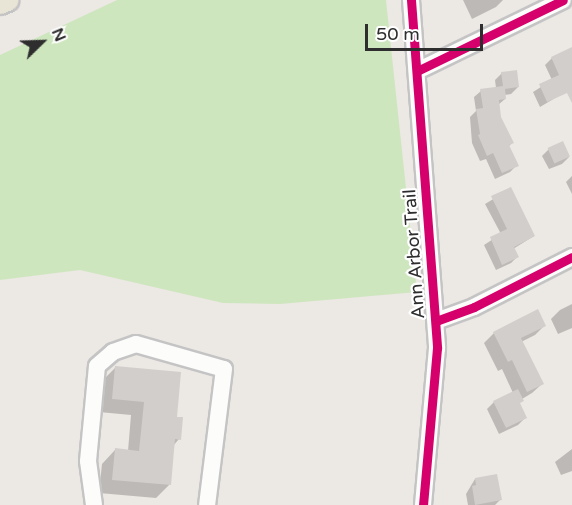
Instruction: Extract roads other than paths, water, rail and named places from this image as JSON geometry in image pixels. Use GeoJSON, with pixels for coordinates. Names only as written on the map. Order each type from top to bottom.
{"type":"FeatureCollection","features":[{"type":"Feature","properties":{"kind":"main road"},"geometry":{"type":"LineString","coordinates":[[0,3],[7,0]]}},
{"type":"Feature","properties":{"kind":"street","name":"Ann Arbor Trail"},"geometry":{"type":"LineString","coordinates":[[411,0],[436,321],[436,383],[423,505]]}},
{"type":"Feature","properties":{"kind":"street"},"geometry":{"type":"LineString","coordinates":[[417,71],[563,0]]}},
{"type":"Feature","properties":{"kind":"street"},"geometry":{"type":"LineString","coordinates":[[436,321],[474,307],[572,257]]}},
{"type":"Feature","properties":{"kind":"street"},"geometry":{"type":"LineString","coordinates":[[94,505],[88,461],[97,366],[113,352],[136,344],[224,369],[207,505]]}}]}
